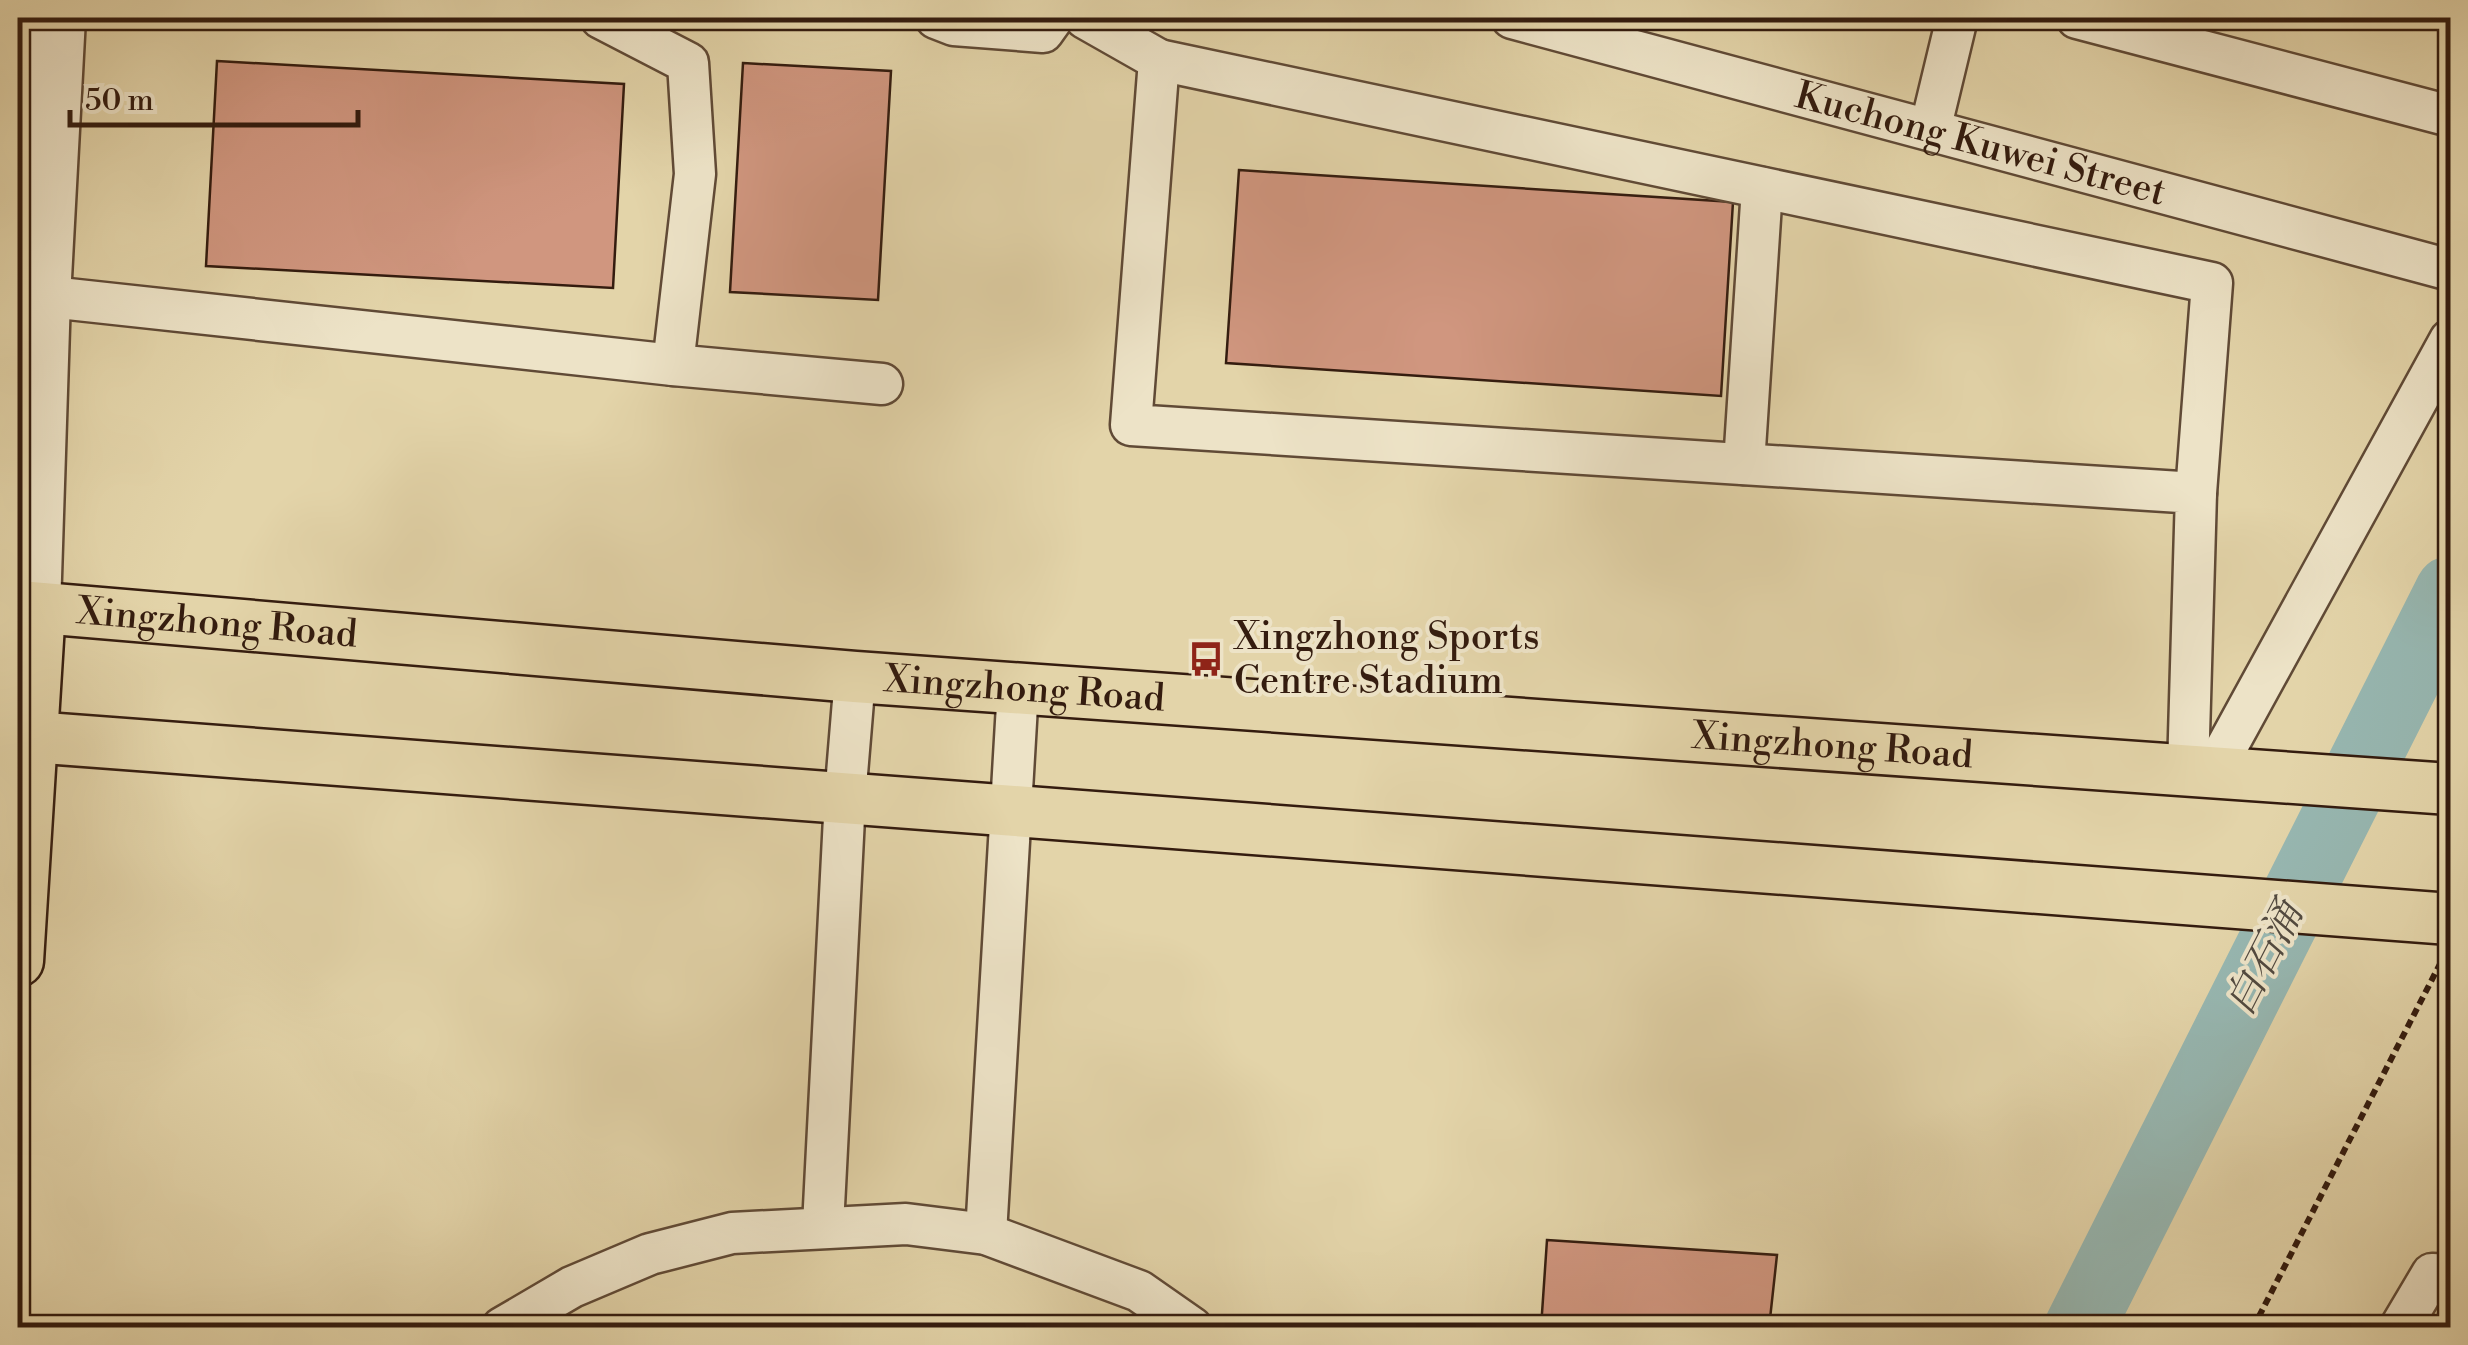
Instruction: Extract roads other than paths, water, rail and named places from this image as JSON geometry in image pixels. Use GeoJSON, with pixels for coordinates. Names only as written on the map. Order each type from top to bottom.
{"type":"FeatureCollection","features":[{"type":"Feature","properties":{"kind":"main road","name":"Xingzhong Road"},"geometry":{"type":"LineString","coordinates":[[29,607],[855,677],[2450,790]]}},
{"type":"Feature","properties":{"kind":"main road"},"geometry":{"type":"LineString","coordinates":[[18,961],[29,607]]}},
{"type":"Feature","properties":{"kind":"main road"},"geometry":{"type":"LineString","coordinates":[[24,736],[2150,896],[2439,926]]}},
{"type":"Feature","properties":{"kind":"street"},"geometry":{"type":"LineString","coordinates":[[29,607],[34,306],[30,18]]}},
{"type":"Feature","properties":{"kind":"street"},"geometry":{"type":"LineString","coordinates":[[34,306],[65,18]]}},
{"type":"Feature","properties":{"kind":"street"},"geometry":{"type":"LineString","coordinates":[[601,18],[688,63],[695,174],[673,364]]}},
{"type":"Feature","properties":{"kind":"street"},"geometry":{"type":"LineString","coordinates":[[936,18],[954,25],[1043,32],[1054,18]]}},
{"type":"Feature","properties":{"kind":"street"},"geometry":{"type":"LineString","coordinates":[[1085,18],[1159,60],[2212,283],[2196,493],[2201,771]]}},
{"type":"Feature","properties":{"kind":"street","name":"Kuchong Kuwei Street"},"geometry":{"type":"LineString","coordinates":[[1512,18],[2450,270]]}},
{"type":"Feature","properties":{"kind":"street"},"geometry":{"type":"LineString","coordinates":[[1930,130],[1957,18]]}},
{"type":"Feature","properties":{"kind":"street"},"geometry":{"type":"LineString","coordinates":[[2077,18],[2450,116]]}},
{"type":"Feature","properties":{"kind":"street"},"geometry":{"type":"LineString","coordinates":[[1159,60],[1132,425],[2196,493]]}},
{"type":"Feature","properties":{"kind":"street"},"geometry":{"type":"LineString","coordinates":[[1744,464],[1762,188]]}},
{"type":"Feature","properties":{"kind":"street"},"geometry":{"type":"LineString","coordinates":[[34,306],[882,384]]}},
{"type":"Feature","properties":{"kind":"street"},"geometry":{"type":"LineString","coordinates":[[2201,771],[2450,340]]}},
{"type":"Feature","properties":{"kind":"street"},"geometry":{"type":"LineString","coordinates":[[823,1226],[855,677]]}},
{"type":"Feature","properties":{"kind":"street"},"geometry":{"type":"LineString","coordinates":[[986,1234],[1018,688]]}},
{"type":"Feature","properties":{"kind":"street"},"geometry":{"type":"LineString","coordinates":[[502,1328],[572,1286],[650,1254],[732,1233],[906,1224],[986,1234],[1139,1292],[1192,1328]]}},
{"type":"Feature","properties":{"kind":"street"},"geometry":{"type":"LineString","coordinates":[[2400,1328],[2444,1264]]}},
{"type":"Feature","properties":{"kind":"waterway","name":"白石涌"},"geometry":{"type":"LineString","coordinates":[[2079,1328],[2450,591]]}},
{"type":"Feature","properties":{"kind":"place","name":"Xingzhong Sports Centre Stadium"},"geometry":{"type":"Point","coordinates":[1206,659]}}]}
